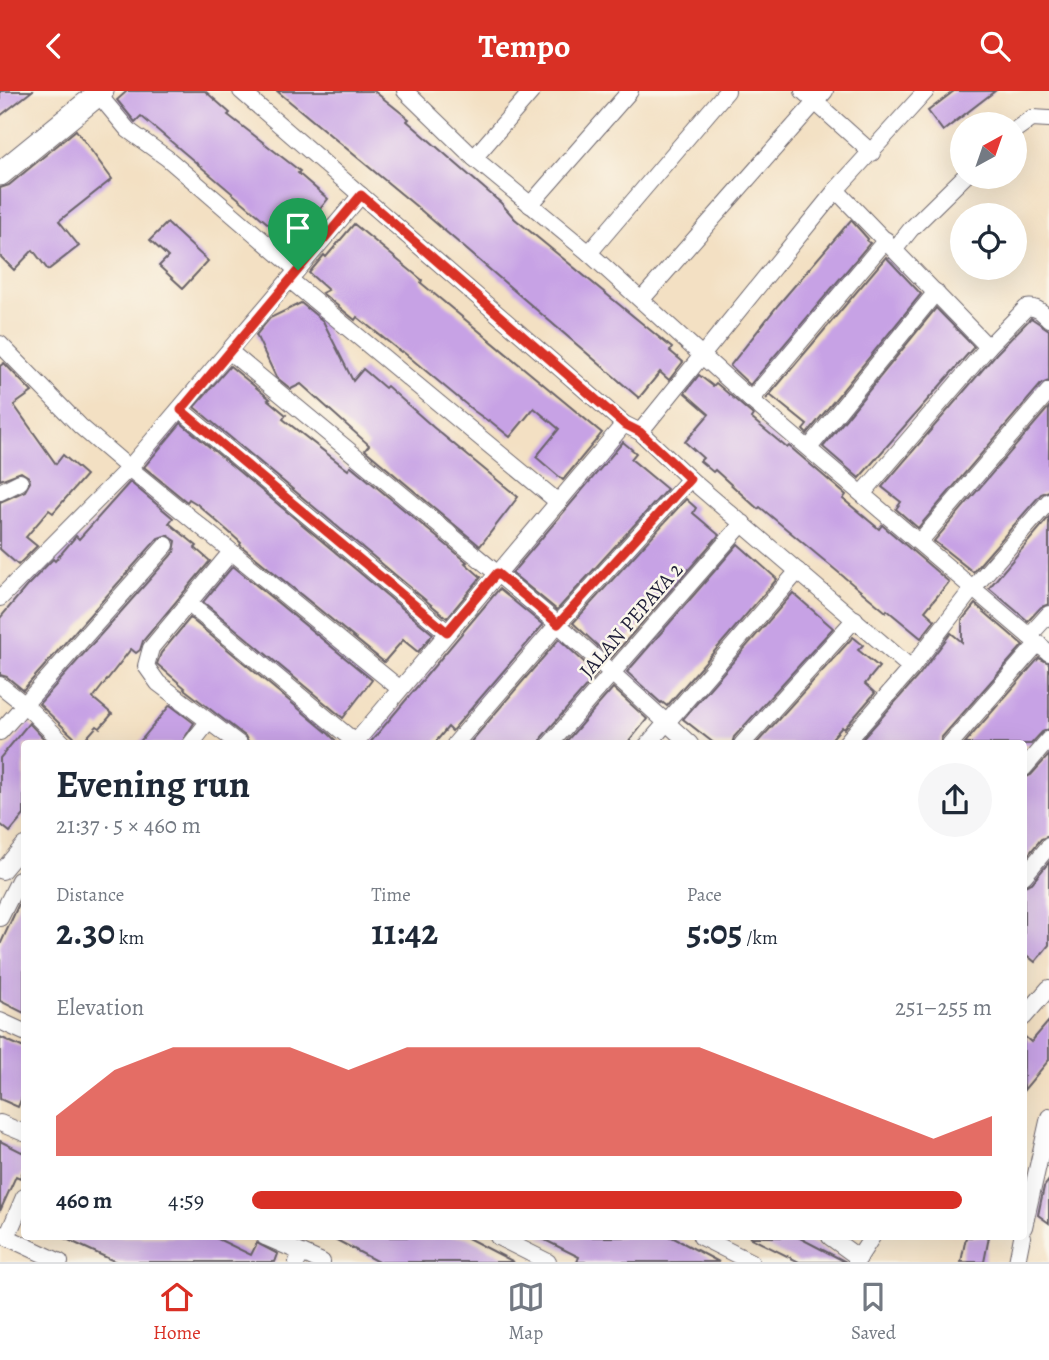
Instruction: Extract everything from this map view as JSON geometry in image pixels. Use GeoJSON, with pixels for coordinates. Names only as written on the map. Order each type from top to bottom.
{"type":"FeatureCollection","features":[{"type":"Feature","properties":{"kind":"street"},"geometry":{"type":"LineString","coordinates":[[242,91],[624,424],[640,432],[690,479],[911,668]]}},
{"type":"Feature","properties":{"kind":"street"},"geometry":{"type":"LineString","coordinates":[[474,157],[532,91]]}},
{"type":"Feature","properties":{"kind":"street"},"geometry":{"type":"LineString","coordinates":[[530,205],[631,91]]}},
{"type":"Feature","properties":{"kind":"street"},"geometry":{"type":"LineString","coordinates":[[589,253],[727,91]]}},
{"type":"Feature","properties":{"kind":"street"},"geometry":{"type":"LineString","coordinates":[[640,432],[836,190],[926,91]]}},
{"type":"Feature","properties":{"kind":"street"},"geometry":{"type":"LineString","coordinates":[[0,174],[100,93],[128,130],[167,158],[294,275],[558,502]]}},
{"type":"Feature","properties":{"kind":"street"},"geometry":{"type":"LineString","coordinates":[[410,93],[474,157],[642,299],[751,400],[1039,644]]}},
{"type":"Feature","properties":{"kind":"street"},"geometry":{"type":"LineString","coordinates":[[642,299],[814,95],[872,153]]}},
{"type":"Feature","properties":{"kind":"street"},"geometry":{"type":"LineString","coordinates":[[1027,122],[1032,118],[1049,119]]}},
{"type":"Feature","properties":{"kind":"street"},"geometry":{"type":"LineString","coordinates":[[751,400],[891,245],[952,189]]}},
{"type":"Feature","properties":{"kind":"street"},"geometry":{"type":"LineString","coordinates":[[836,190],[988,347]]}},
{"type":"Feature","properties":{"kind":"street"},"geometry":{"type":"LineString","coordinates":[[0,598],[129,468],[181,410],[361,195]]}},
{"type":"Feature","properties":{"kind":"street"},"geometry":{"type":"LineString","coordinates":[[809,448],[936,292]]}},
{"type":"Feature","properties":{"kind":"street"},"geometry":{"type":"LineString","coordinates":[[863,493],[988,347],[1026,308],[1038,309],[1049,319]]}},
{"type":"Feature","properties":{"kind":"street"},"geometry":{"type":"LineString","coordinates":[[0,344],[80,426],[399,688]]}},
{"type":"Feature","properties":{"kind":"street"},"geometry":{"type":"LineString","coordinates":[[229,351],[558,624],[687,740]]}},
{"type":"Feature","properties":{"kind":"street"},"geometry":{"type":"LineString","coordinates":[[920,541],[1049,391]]}},
{"type":"Feature","properties":{"kind":"street"},"geometry":{"type":"LineString","coordinates":[[181,410],[447,632]]}},
{"type":"Feature","properties":{"kind":"street"},"geometry":{"type":"LineString","coordinates":[[356,740],[624,424]]}},
{"type":"Feature","properties":{"kind":"street"},"geometry":{"type":"LineString","coordinates":[[458,740],[558,624],[690,479]]}},
{"type":"Feature","properties":{"kind":"street"},"geometry":{"type":"LineString","coordinates":[[0,492],[20,482]]}},
{"type":"Feature","properties":{"kind":"street"},"geometry":{"type":"LineString","coordinates":[[848,740],[911,668],[973,588],[1049,501]]}},
{"type":"Feature","properties":{"kind":"street","name":"JALAN PEPAYA 2"},"geometry":{"type":"LineString","coordinates":[[553,740],[743,523]]}},
{"type":"Feature","properties":{"kind":"street"},"geometry":{"type":"LineString","coordinates":[[0,731],[166,545]]}},
{"type":"Feature","properties":{"kind":"street"},"geometry":{"type":"LineString","coordinates":[[231,552],[150,647],[146,666],[158,683],[233,740]]}},
{"type":"Feature","properties":{"kind":"street"},"geometry":{"type":"LineString","coordinates":[[0,571],[13,583]]}},
{"type":"Feature","properties":{"kind":"street"},"geometry":{"type":"LineString","coordinates":[[651,740],[798,571]]}},
{"type":"Feature","properties":{"kind":"street"},"geometry":{"type":"LineString","coordinates":[[188,603],[350,740]]}},
{"type":"Feature","properties":{"kind":"street"},"geometry":{"type":"LineString","coordinates":[[954,740],[1039,644],[1049,614]]}},
{"type":"Feature","properties":{"kind":"street"},"geometry":{"type":"LineString","coordinates":[[746,740],[855,619]]}},
{"type":"Feature","properties":{"kind":"street"},"geometry":{"type":"LineString","coordinates":[[0,685],[24,704],[60,740]]}},
{"type":"Feature","properties":{"kind":"street"},"geometry":{"type":"LineString","coordinates":[[194,740],[208,722]]}},
{"type":"Feature","properties":{"kind":"street"},"geometry":{"type":"LineString","coordinates":[[1027,765],[1049,739]]}},
{"type":"Feature","properties":{"kind":"street"},"geometry":{"type":"LineString","coordinates":[[1027,872],[1049,846]]}},
{"type":"Feature","properties":{"kind":"street"},"geometry":{"type":"LineString","coordinates":[[21,848],[1,871],[21,881]]}},
{"type":"Feature","properties":{"kind":"street"},"geometry":{"type":"LineString","coordinates":[[0,918],[21,883]]}},
{"type":"Feature","properties":{"kind":"street"},"geometry":{"type":"LineString","coordinates":[[1027,1014],[1049,988]]}},
{"type":"Feature","properties":{"kind":"street"},"geometry":{"type":"LineString","coordinates":[[0,1021],[21,1031]]}},
{"type":"Feature","properties":{"kind":"street"},"geometry":{"type":"LineString","coordinates":[[1027,1217],[1044,1159],[1049,1117]]}},
{"type":"Feature","properties":{"kind":"street"},"geometry":{"type":"LineString","coordinates":[[0,1122],[21,1132]]}},
{"type":"Feature","properties":{"kind":"street"},"geometry":{"type":"LineString","coordinates":[[21,1203],[3,1236],[61,1262]]}},
{"type":"Feature","properties":{"kind":"street"},"geometry":{"type":"LineString","coordinates":[[270,1240],[300,1258],[322,1262]]}},
{"type":"Feature","properties":{"kind":"street"},"geometry":{"type":"LineString","coordinates":[[502,1240],[526,1257],[548,1262]]}},
{"type":"Feature","properties":{"kind":"street"},"geometry":{"type":"LineString","coordinates":[[707,1240],[751,1262]]}},
{"type":"Feature","properties":{"kind":"street"},"geometry":{"type":"LineString","coordinates":[[834,1240],[857,1260],[870,1240]]}},
{"type":"Feature","properties":{"kind":"building"},"geometry":{"type":"Polygon","coordinates":[[[0,91],[32,91],[0,116],[0,91]]]}},
{"type":"Feature","properties":{"kind":"building"},"geometry":{"type":"Polygon","coordinates":[[[127,91],[205,91],[230,113],[228,115],[300,171],[298,173],[328,199],[292,244],[141,116],[135,122],[117,100],[127,91]]]}},
{"type":"Feature","properties":{"kind":"building"},"geometry":{"type":"Polygon","coordinates":[[[277,91],[374,91],[409,119],[407,121],[501,203],[515,219],[672,348],[670,351],[683,362],[669,380],[660,372],[639,398],[416,206],[277,91]]]}},
{"type":"Feature","properties":{"kind":"building"},"geometry":{"type":"Polygon","coordinates":[[[954,91],[995,91],[968,112],[950,112],[950,126],[943,131],[928,111],[954,91]]]}},
{"type":"Feature","properties":{"kind":"building"},"geometry":{"type":"Polygon","coordinates":[[[76,130],[112,179],[59,221],[79,246],[48,270],[33,250],[14,270],[0,256],[0,188],[9,185],[76,130]]]}},
{"type":"Feature","properties":{"kind":"building"},"geometry":{"type":"Polygon","coordinates":[[[851,220],[870,243],[750,385],[730,366],[851,220]]]}},
{"type":"Feature","properties":{"kind":"building"},"geometry":{"type":"Polygon","coordinates":[[[167,223],[208,261],[183,288],[159,266],[168,257],[150,240],[167,223]]]}},
{"type":"Feature","properties":{"kind":"building"},"geometry":{"type":"Polygon","coordinates":[[[354,224],[602,433],[563,480],[536,457],[559,429],[534,408],[510,437],[402,351],[357,317],[355,320],[322,293],[328,290],[309,273],[354,224]]]}},
{"type":"Feature","properties":{"kind":"building"},"geometry":{"type":"Polygon","coordinates":[[[886,257],[921,294],[807,434],[803,430],[807,425],[770,395],[766,399],[886,257]]]}},
{"type":"Feature","properties":{"kind":"building"},"geometry":{"type":"Polygon","coordinates":[[[301,303],[323,321],[353,381],[363,369],[385,388],[387,386],[518,497],[480,546],[365,450],[369,445],[301,384],[291,389],[276,377],[256,335],[270,318],[301,303]]]}},
{"type":"Feature","properties":{"kind":"building"},"geometry":{"type":"Polygon","coordinates":[[[936,308],[974,347],[859,478],[823,447],[936,308]]]}},
{"type":"Feature","properties":{"kind":"building"},"geometry":{"type":"Polygon","coordinates":[[[1031,318],[1049,330],[1049,381],[1041,384],[918,528],[896,509],[901,502],[882,487],[996,354],[1031,318]]]}},
{"type":"Feature","properties":{"kind":"building"},"geometry":{"type":"Polygon","coordinates":[[[4,363],[32,392],[14,405],[56,464],[63,455],[86,475],[53,513],[49,510],[26,537],[37,546],[18,565],[0,549],[0,502],[25,491],[30,482],[29,477],[21,472],[0,480],[0,366],[4,363]]]}},
{"type":"Feature","properties":{"kind":"building"},"geometry":{"type":"Polygon","coordinates":[[[230,366],[286,415],[283,419],[348,470],[351,466],[467,562],[465,563],[481,577],[447,618],[194,407],[230,366]]]}},
{"type":"Feature","properties":{"kind":"building"},"geometry":{"type":"Polygon","coordinates":[[[699,375],[713,386],[716,383],[753,415],[751,418],[787,448],[789,446],[846,495],[843,499],[879,529],[882,525],[949,582],[925,611],[935,620],[921,638],[760,507],[758,509],[715,470],[713,472],[700,461],[703,458],[685,442],[709,414],[685,393],[699,375]]]}},
{"type":"Feature","properties":{"kind":"building"},"geometry":{"type":"Polygon","coordinates":[[[1049,407],[1049,491],[1041,494],[973,572],[934,541],[1049,407]]]}},
{"type":"Feature","properties":{"kind":"building"},"geometry":{"type":"Polygon","coordinates":[[[181,423],[433,634],[418,652],[403,640],[384,662],[240,545],[241,543],[197,504],[189,499],[187,502],[144,467],[181,423]]]}},
{"type":"Feature","properties":{"kind":"building"},"geometry":{"type":"Polygon","coordinates":[[[623,442],[636,453],[631,459],[667,489],[557,610],[512,573],[623,442]]]}},
{"type":"Feature","properties":{"kind":"building"},"geometry":{"type":"Polygon","coordinates":[[[130,482],[173,518],[169,523],[197,546],[195,548],[210,561],[143,641],[140,650],[136,653],[131,649],[93,698],[112,714],[85,740],[77,740],[39,704],[174,552],[176,541],[167,535],[158,538],[23,690],[7,677],[0,675],[0,618],[53,559],[55,561],[76,536],[79,539],[130,482]]]}},
{"type":"Feature","properties":{"kind":"building"},"geometry":{"type":"Polygon","coordinates":[[[686,499],[696,508],[693,513],[719,535],[611,658],[573,623],[686,499]]]}},
{"type":"Feature","properties":{"kind":"building"},"geometry":{"type":"Polygon","coordinates":[[[1049,517],[1049,604],[1041,607],[1028,621],[989,588],[1049,517]]]}},
{"type":"Feature","properties":{"kind":"building"},"geometry":{"type":"Polygon","coordinates":[[[738,544],[777,579],[667,706],[627,672],[738,544]]]}},
{"type":"Feature","properties":{"kind":"building"},"geometry":{"type":"Polygon","coordinates":[[[233,566],[372,680],[343,718],[203,602],[233,566]]]}},
{"type":"Feature","properties":{"kind":"building"},"geometry":{"type":"Polygon","coordinates":[[[499,589],[543,625],[452,731],[448,727],[437,740],[372,740],[499,589]]]}},
{"type":"Feature","properties":{"kind":"building"},"geometry":{"type":"Polygon","coordinates":[[[793,593],[833,628],[733,740],[710,740],[683,719],[793,593]]]}},
{"type":"Feature","properties":{"kind":"building"},"geometry":{"type":"Polygon","coordinates":[[[975,604],[1023,645],[941,740],[862,740],[919,675],[951,633],[962,642],[962,620],[975,604]]]}},
{"type":"Feature","properties":{"kind":"building"},"geometry":{"type":"Polygon","coordinates":[[[190,618],[335,740],[247,740],[157,664],[161,653],[190,618]]]}},
{"type":"Feature","properties":{"kind":"building"},"geometry":{"type":"Polygon","coordinates":[[[853,637],[863,645],[858,650],[879,667],[865,684],[875,693],[844,729],[842,727],[831,740],[760,740],[853,637]]]}},
{"type":"Feature","properties":{"kind":"building"},"geometry":{"type":"Polygon","coordinates":[[[559,639],[597,674],[541,740],[472,740],[559,639]]]}},
{"type":"Feature","properties":{"kind":"building"},"geometry":{"type":"Polygon","coordinates":[[[1039,658],[1049,663],[1049,729],[1042,732],[1031,744],[1027,744],[1027,740],[967,740],[1039,658]]]}},
{"type":"Feature","properties":{"kind":"building"},"geometry":{"type":"Polygon","coordinates":[[[613,688],[647,719],[630,740],[568,740],[613,688]]]}},
{"type":"Feature","properties":{"kind":"building"},"geometry":{"type":"Polygon","coordinates":[[[170,705],[194,723],[183,740],[141,740],[170,705]]]}},
{"type":"Feature","properties":{"kind":"building"},"geometry":{"type":"Polygon","coordinates":[[[29,723],[45,740],[21,740],[21,819],[10,832],[0,824],[0,758],[29,723]]]}},
{"type":"Feature","properties":{"kind":"building"},"geometry":{"type":"Polygon","coordinates":[[[1049,755],[1049,836],[1041,839],[1027,856],[1027,777],[1049,755]]]}},
{"type":"Feature","properties":{"kind":"building"},"geometry":{"type":"Polygon","coordinates":[[[1049,862],[1049,945],[1035,962],[1027,955],[1027,885],[1032,883],[1049,862]]]}},
{"type":"Feature","properties":{"kind":"building"},"geometry":{"type":"Polygon","coordinates":[[[21,900],[21,1012],[0,1001],[0,945],[21,900]]]}},
{"type":"Feature","properties":{"kind":"building"},"geometry":{"type":"Polygon","coordinates":[[[1049,1021],[1049,1060],[1027,1086],[1027,1039],[1031,1042],[1049,1021]]]}},
{"type":"Feature","properties":{"kind":"building"},"geometry":{"type":"Polygon","coordinates":[[[0,1037],[21,1047],[21,1100],[18,1107],[0,1099],[0,1037]]]}},
{"type":"Feature","properties":{"kind":"building"},"geometry":{"type":"Polygon","coordinates":[[[0,1141],[21,1152],[21,1176],[20,1178],[16,1176],[0,1211],[0,1141]]]}},
{"type":"Feature","properties":{"kind":"building"},"geometry":{"type":"Polygon","coordinates":[[[1049,1180],[1049,1223],[1038,1215],[1044,1187],[1049,1180]]]}},
{"type":"Feature","properties":{"kind":"building"},"geometry":{"type":"Polygon","coordinates":[[[68,1240],[220,1240],[251,1255],[257,1243],[278,1254],[275,1262],[116,1262],[68,1240]]]}},
{"type":"Feature","properties":{"kind":"building"},"geometry":{"type":"Polygon","coordinates":[[[337,1240],[472,1240],[514,1262],[378,1262],[337,1240]]]}},
{"type":"Feature","properties":{"kind":"building"},"geometry":{"type":"Polygon","coordinates":[[[545,1240],[678,1240],[719,1262],[577,1262],[579,1257],[545,1240]]]}},
{"type":"Feature","properties":{"kind":"building"},"geometry":{"type":"Polygon","coordinates":[[[755,1240],[804,1240],[846,1262],[799,1262],[755,1240]]]}},
{"type":"Feature","properties":{"kind":"building"},"geometry":{"type":"Polygon","coordinates":[[[965,1240],[988,1240],[984,1262],[961,1262],[965,1240]]]}},
{"type":"Feature","properties":{"kind":"route"},"geometry":{"type":"LineString","coordinates":[[361,195],[624,424],[640,432],[690,479],[558,624],[497,573],[447,632],[181,410],[298,270],[361,195]]}}]}
